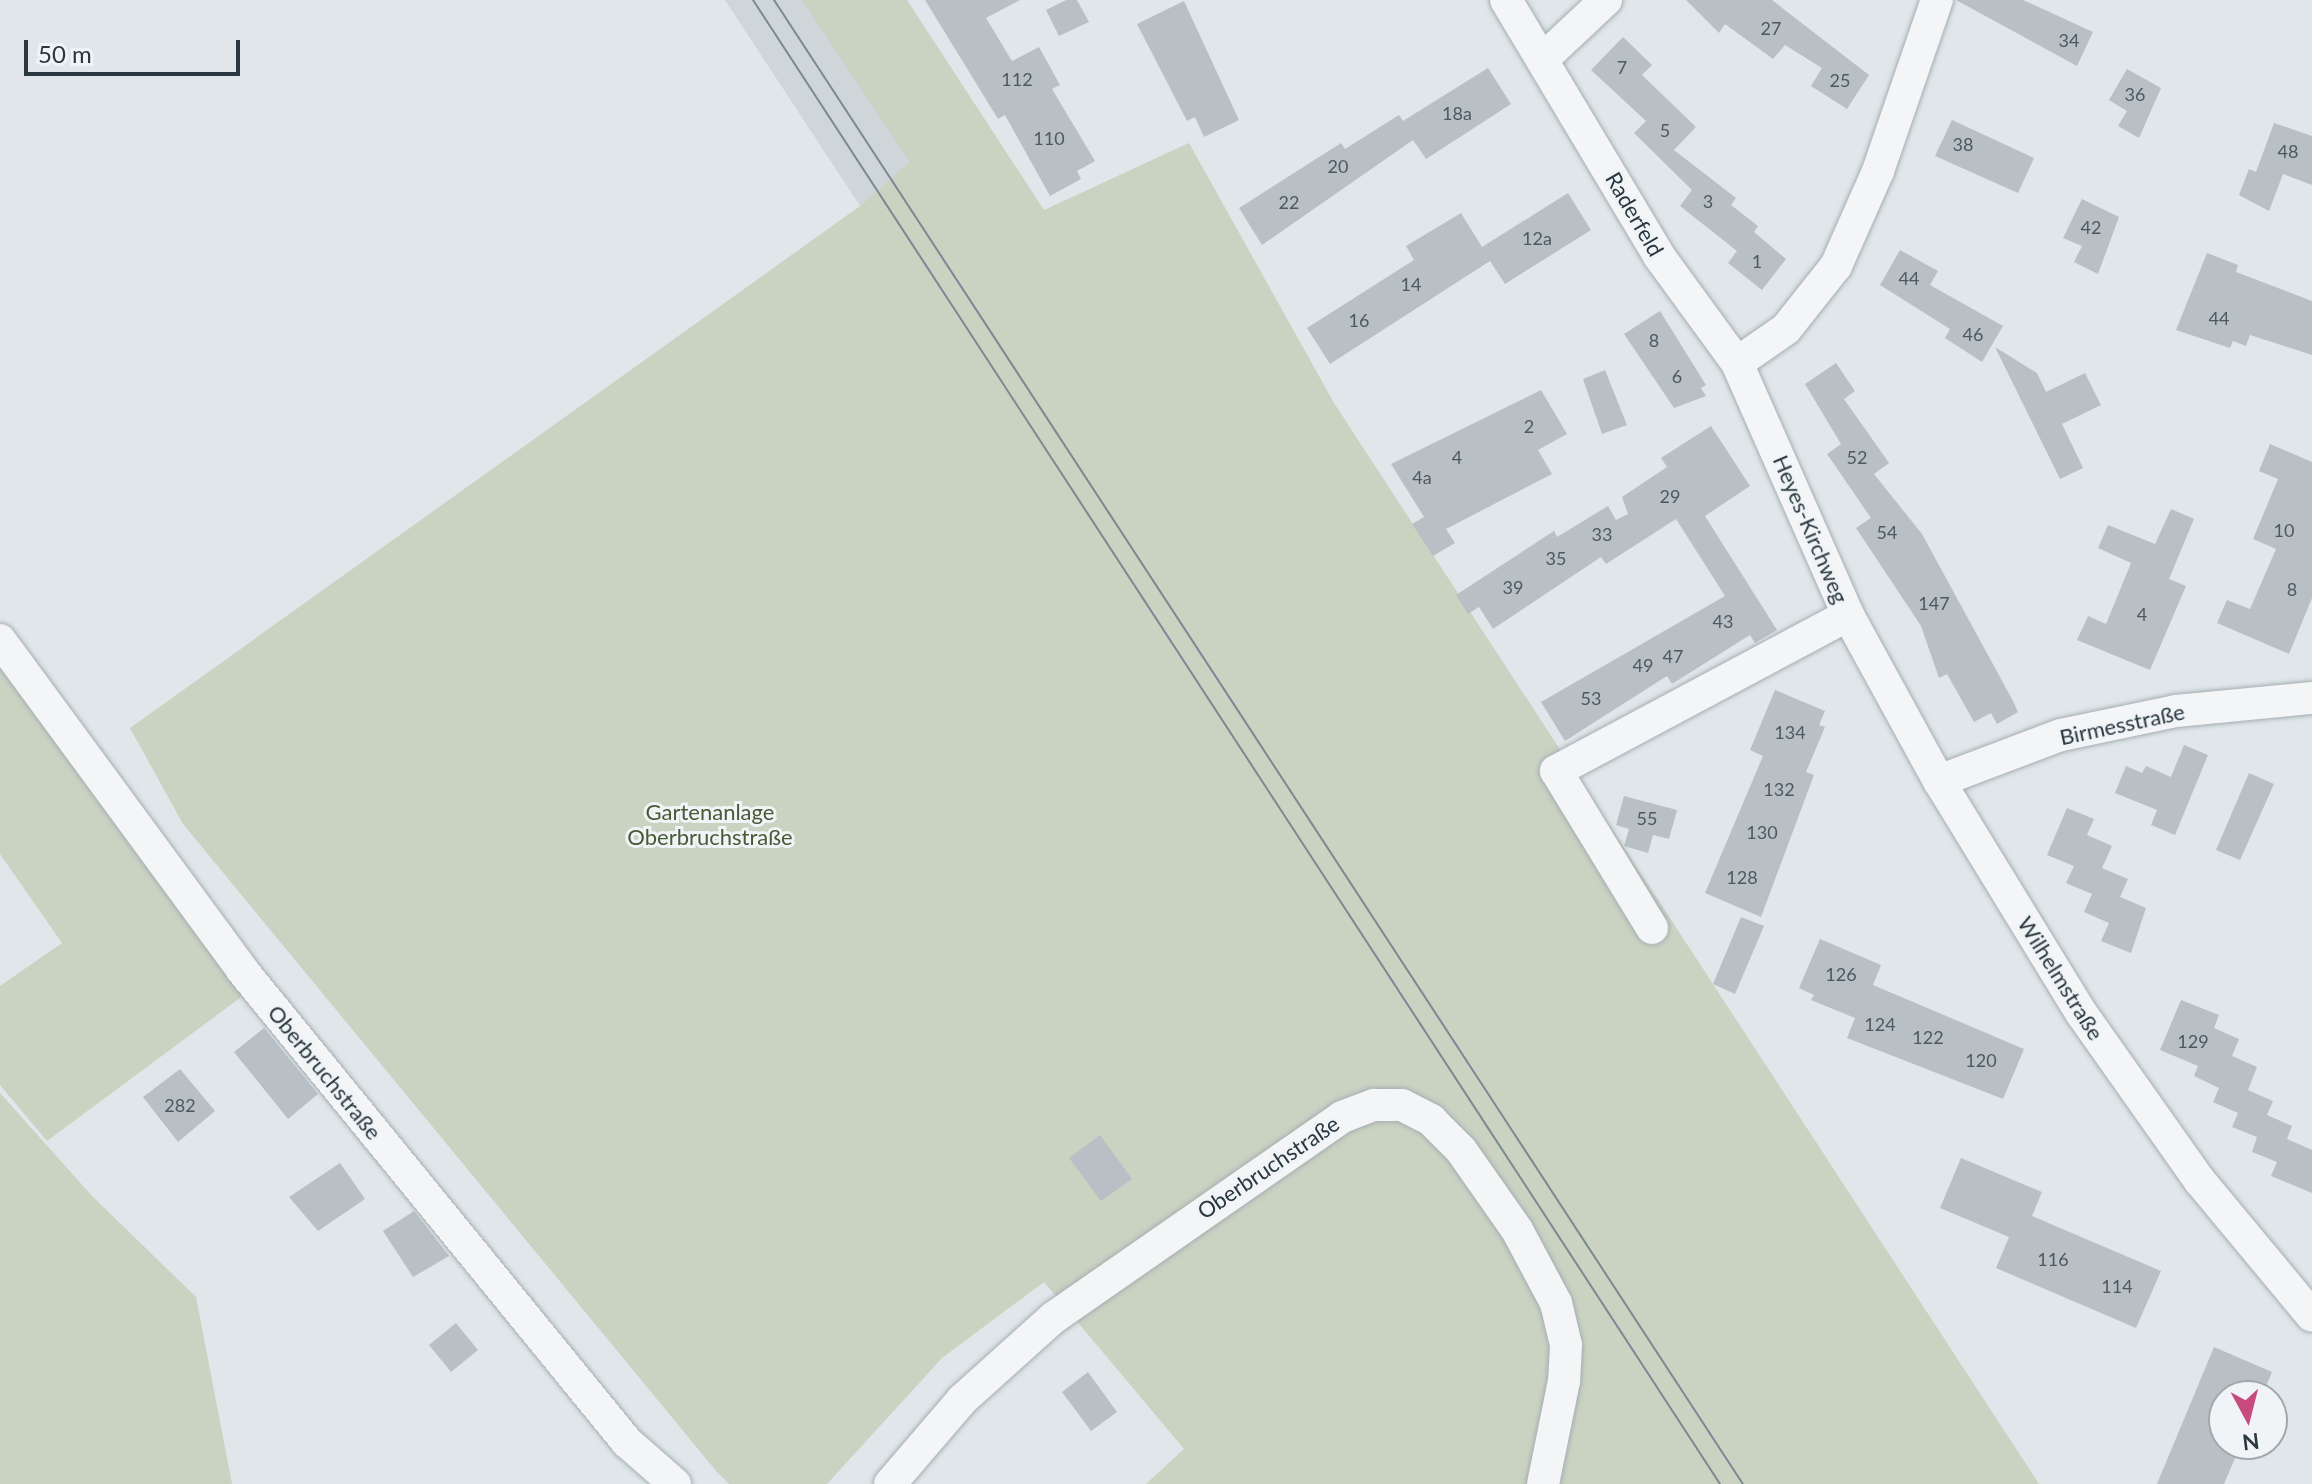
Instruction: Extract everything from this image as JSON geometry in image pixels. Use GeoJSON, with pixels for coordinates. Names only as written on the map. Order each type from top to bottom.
{"type":"FeatureCollection","features":[{"type":"Feature","properties":{"kind":"street","name":"Raderfeld"},"geometry":{"type":"LineString","coordinates":[[1506,0],[1544,58],[1659,256],[1737,363]]}},
{"type":"Feature","properties":{"kind":"street"},"geometry":{"type":"LineString","coordinates":[[1544,58],[1606,0]]}},
{"type":"Feature","properties":{"kind":"street"},"geometry":{"type":"LineString","coordinates":[[1737,363],[1786,329],[1836,266],[1878,171],[1937,0]]}},
{"type":"Feature","properties":{"kind":"street","name":"Heyes-Kirchweg"},"geometry":{"type":"LineString","coordinates":[[1652,928],[1556,771],[1848,615],[1737,363]]}},
{"type":"Feature","properties":{"kind":"street","name":"Wilhelmstraße"},"geometry":{"type":"LineString","coordinates":[[1848,615],[1939,781],[2082,1014],[2200,1181],[2312,1316]]}},
{"type":"Feature","properties":{"kind":"street","name":"Oberbruchstraße"},"geometry":{"type":"LineString","coordinates":[[0,640],[242,970],[627,1442],[675,1484]]}},
{"type":"Feature","properties":{"kind":"street","name":"Birmesstraße"},"geometry":{"type":"LineString","coordinates":[[1939,781],[2061,735],[2176,711],[2312,698]]}},
{"type":"Feature","properties":{"kind":"street","name":"Oberbruchstraße"},"geometry":{"type":"LineString","coordinates":[[890,1484],[962,1400],[1053,1318],[1342,1117],[1374,1105],[1402,1105],[1431,1120],[1461,1150],[1541,1269],[1566,1345],[1543,1484]]}},
{"type":"Feature","properties":{"kind":"shaded area"},"geometry":{"type":"Polygon","coordinates":[[[725,0],[802,0],[911,162],[860,206],[725,0]]]}},
{"type":"Feature","properties":{"kind":"green space","name":"Gartenanlage Oberbruchstraße"},"geometry":{"type":"Polygon","coordinates":[[[802,0],[907,0],[1044,210],[1189,143],[1334,403],[2039,1484],[1146,1484],[1184,1449],[1044,1282],[942,1358],[827,1484],[729,1484],[717,1472],[183,824],[130,728],[860,206],[910,162],[802,0]]]}},
{"type":"Feature","properties":{"kind":"green space"},"geometry":{"type":"Polygon","coordinates":[[[0,659],[248,992],[47,1141],[0,1085],[0,986],[62,943],[0,854],[0,659]]]}},
{"type":"Feature","properties":{"kind":"green space"},"geometry":{"type":"Polygon","coordinates":[[[0,1093],[92,1196],[196,1297],[232,1484],[0,1484],[0,1093]]]}},
{"type":"Feature","properties":{"kind":"building"},"geometry":{"type":"Polygon","coordinates":[[[925,0],[1020,0],[986,18],[1012,61],[1039,47],[1060,85],[1052,89],[1095,161],[1077,171],[1081,179],[1050,196],[1005,115],[998,119],[925,0]]]}},
{"type":"Feature","properties":{"kind":"building"},"geometry":{"type":"Polygon","coordinates":[[[1066,0],[1077,0],[1089,22],[1059,36],[1046,10],[1066,0]]]}},
{"type":"Feature","properties":{"kind":"building"},"geometry":{"type":"Polygon","coordinates":[[[1686,0],[1772,0],[1869,75],[1847,109],[1811,86],[1822,68],[1785,45],[1773,59],[1725,24],[1719,33],[1686,0]]]}},
{"type":"Feature","properties":{"kind":"building"},"geometry":{"type":"Polygon","coordinates":[[[1956,0],[2023,0],[2093,32],[2077,66],[1956,0]]]}},
{"type":"Feature","properties":{"kind":"building"},"geometry":{"type":"Polygon","coordinates":[[[1184,1],[1239,120],[1204,137],[1195,117],[1187,121],[1137,24],[1184,1]]]}},
{"type":"Feature","properties":{"kind":"building"},"geometry":{"type":"Polygon","coordinates":[[[1623,37],[1652,65],[1642,75],[1696,127],[1674,150],[1736,198],[1731,205],[1758,226],[1754,232],[1786,259],[1762,290],[1728,263],[1737,251],[1680,206],[1692,190],[1634,133],[1646,121],[1591,70],[1623,37]]]}},
{"type":"Feature","properties":{"kind":"building"},"geometry":{"type":"Polygon","coordinates":[[[1488,68],[1511,104],[1426,159],[1413,140],[1262,245],[1239,208],[1341,143],[1345,149],[1399,115],[1403,121],[1488,68]]]}},
{"type":"Feature","properties":{"kind":"building"},"geometry":{"type":"Polygon","coordinates":[[[2127,69],[2161,88],[2139,138],[2118,126],[2127,111],[2109,100],[2127,69]]]}},
{"type":"Feature","properties":{"kind":"building"},"geometry":{"type":"Polygon","coordinates":[[[1952,120],[2034,158],[2018,193],[1935,156],[1952,120]]]}},
{"type":"Feature","properties":{"kind":"building"},"geometry":{"type":"Polygon","coordinates":[[[2274,123],[2312,136],[2312,185],[2283,174],[2269,211],[2239,195],[2249,169],[2256,172],[2274,123]]]}},
{"type":"Feature","properties":{"kind":"building"},"geometry":{"type":"Polygon","coordinates":[[[1568,193],[1591,230],[1505,284],[1490,261],[1330,364],[1307,328],[1414,260],[1406,246],[1461,213],[1482,247],[1568,193]]]}},
{"type":"Feature","properties":{"kind":"building"},"geometry":{"type":"Polygon","coordinates":[[[2082,199],[2119,217],[2098,274],[2074,262],[2082,246],[2063,238],[2082,199]]]}},
{"type":"Feature","properties":{"kind":"building"},"geometry":{"type":"Polygon","coordinates":[[[1900,250],[1938,271],[1930,285],[2003,326],[1982,362],[1945,338],[1950,329],[1880,285],[1900,250]]]}},
{"type":"Feature","properties":{"kind":"building"},"geometry":{"type":"Polygon","coordinates":[[[2207,253],[2238,265],[2236,272],[2312,301],[2312,355],[2250,335],[2246,346],[2233,341],[2230,348],[2176,330],[2207,253]]]}},
{"type":"Feature","properties":{"kind":"building"},"geometry":{"type":"Polygon","coordinates":[[[1660,311],[1706,385],[1701,388],[1706,396],[1674,408],[1624,334],[1660,311]]]}},
{"type":"Feature","properties":{"kind":"building"},"geometry":{"type":"Polygon","coordinates":[[[1995,347],[2037,373],[2046,392],[2085,373],[2101,405],[2062,424],[2083,468],[2060,479],[1995,347]]]}},
{"type":"Feature","properties":{"kind":"building"},"geometry":{"type":"Polygon","coordinates":[[[1836,363],[1855,391],[1844,399],[1889,463],[1874,474],[1922,534],[2018,712],[1997,724],[1991,713],[1974,722],[1947,674],[1939,678],[1921,626],[1856,528],[1871,518],[1827,454],[1841,444],[1805,384],[1836,363]]]}},
{"type":"Feature","properties":{"kind":"building"},"geometry":{"type":"Polygon","coordinates":[[[1605,370],[1627,425],[1602,434],[1583,379],[1605,370]]]}},
{"type":"Feature","properties":{"kind":"building"},"geometry":{"type":"Polygon","coordinates":[[[1541,390],[1567,434],[1538,450],[1552,474],[1446,529],[1455,543],[1433,556],[1412,524],[1424,517],[1391,464],[1541,390]]]}},
{"type":"Feature","properties":{"kind":"building"},"geometry":{"type":"Polygon","coordinates":[[[1711,426],[1750,486],[1705,516],[1777,630],[1755,643],[1750,635],[1672,684],[1667,676],[1565,741],[1541,702],[1725,596],[1676,519],[1606,564],[1601,557],[1493,629],[1479,607],[1468,614],[1456,595],[1554,531],[1557,537],[1608,506],[1616,520],[1628,514],[1622,497],[1667,467],[1661,458],[1711,426]]]}},
{"type":"Feature","properties":{"kind":"building"},"geometry":{"type":"Polygon","coordinates":[[[2270,444],[2312,462],[2312,598],[2289,654],[2217,623],[2227,600],[2250,609],[2276,549],[2253,539],[2278,479],[2259,471],[2270,444]]]}},
{"type":"Feature","properties":{"kind":"building"},"geometry":{"type":"Polygon","coordinates":[[[2171,509],[2194,519],[2169,579],[2186,586],[2150,670],[2077,640],[2088,616],[2106,624],[2131,563],[2098,548],[2108,525],[2155,544],[2171,509]]]}},
{"type":"Feature","properties":{"kind":"building"},"geometry":{"type":"Polygon","coordinates":[[[1775,690],[1825,711],[1819,725],[1825,727],[1806,772],[1814,775],[1761,917],[1705,893],[1763,756],[1750,750],[1775,690]]]}},
{"type":"Feature","properties":{"kind":"building"},"geometry":{"type":"Polygon","coordinates":[[[2184,745],[2208,755],[2175,835],[2151,825],[2157,810],[2115,793],[2126,766],[2142,773],[2146,766],[2171,777],[2184,745]]]}},
{"type":"Feature","properties":{"kind":"building"},"geometry":{"type":"Polygon","coordinates":[[[2249,773],[2274,784],[2240,860],[2216,850],[2249,773]]]}},
{"type":"Feature","properties":{"kind":"building"},"geometry":{"type":"Polygon","coordinates":[[[1624,796],[1677,810],[1669,839],[1653,835],[1648,853],[1624,846],[1629,829],[1616,825],[1624,796]]]}},
{"type":"Feature","properties":{"kind":"building"},"geometry":{"type":"Polygon","coordinates":[[[2067,808],[2094,819],[2087,835],[2112,846],[2102,868],[2128,879],[2120,897],[2146,908],[2131,953],[2101,941],[2109,923],[2084,912],[2092,894],[2066,883],[2074,866],[2047,855],[2067,808]]]}},
{"type":"Feature","properties":{"kind":"building"},"geometry":{"type":"Polygon","coordinates":[[[1741,917],[1764,926],[1735,994],[1713,984],[1741,917]]]}},
{"type":"Feature","properties":{"kind":"building"},"geometry":{"type":"Polygon","coordinates":[[[1820,939],[1881,965],[1873,985],[2024,1049],[2003,1099],[1847,1038],[1855,1018],[1811,1000],[1814,995],[1799,988],[1820,939]]]}},
{"type":"Feature","properties":{"kind":"building"},"geometry":{"type":"Polygon","coordinates":[[[2181,1000],[2219,1015],[2214,1028],[2239,1039],[2232,1056],[2257,1067],[2248,1090],[2273,1101],[2267,1115],[2292,1126],[2287,1139],[2312,1150],[2312,1193],[2271,1176],[2277,1162],[2252,1152],[2257,1137],[2232,1127],[2238,1113],[2213,1102],[2219,1088],[2194,1076],[2198,1066],[2160,1050],[2181,1000]]]}},
{"type":"Feature","properties":{"kind":"building"},"geometry":{"type":"Polygon","coordinates":[[[264,1028],[318,1094],[288,1119],[234,1052],[264,1028]]]}},
{"type":"Feature","properties":{"kind":"building"},"geometry":{"type":"Polygon","coordinates":[[[180,1069],[215,1111],[178,1142],[143,1097],[180,1069]]]}},
{"type":"Feature","properties":{"kind":"building"},"geometry":{"type":"Polygon","coordinates":[[[1100,1135],[1132,1179],[1101,1201],[1069,1158],[1100,1135]]]}},
{"type":"Feature","properties":{"kind":"building"},"geometry":{"type":"Polygon","coordinates":[[[1961,1158],[2042,1192],[2032,1216],[2161,1271],[2136,1328],[1996,1268],[2009,1237],[1940,1208],[1961,1158]]]}},
{"type":"Feature","properties":{"kind":"building"},"geometry":{"type":"Polygon","coordinates":[[[340,1163],[365,1199],[318,1231],[289,1197],[340,1163]]]}},
{"type":"Feature","properties":{"kind":"building"},"geometry":{"type":"Polygon","coordinates":[[[414,1211],[449,1256],[413,1277],[383,1231],[414,1211]]]}},
{"type":"Feature","properties":{"kind":"building"},"geometry":{"type":"Polygon","coordinates":[[[456,1323],[478,1350],[451,1372],[429,1345],[456,1323]]]}},
{"type":"Feature","properties":{"kind":"building"},"geometry":{"type":"Polygon","coordinates":[[[2214,1347],[2272,1372],[2269,1380],[2208,1380],[2208,1460],[2234,1460],[2224,1484],[2157,1484],[2214,1347]]]}},
{"type":"Feature","properties":{"kind":"building"},"geometry":{"type":"Polygon","coordinates":[[[1088,1372],[1117,1412],[1091,1431],[1062,1392],[1088,1372]]]}},
{"type":"Feature","properties":{"kind":"tram line"},"geometry":{"type":"LineString","coordinates":[[753,0],[1720,1484]]}},
{"type":"Feature","properties":{"kind":"tram line"},"geometry":{"type":"LineString","coordinates":[[774,0],[1743,1484]]}}]}
